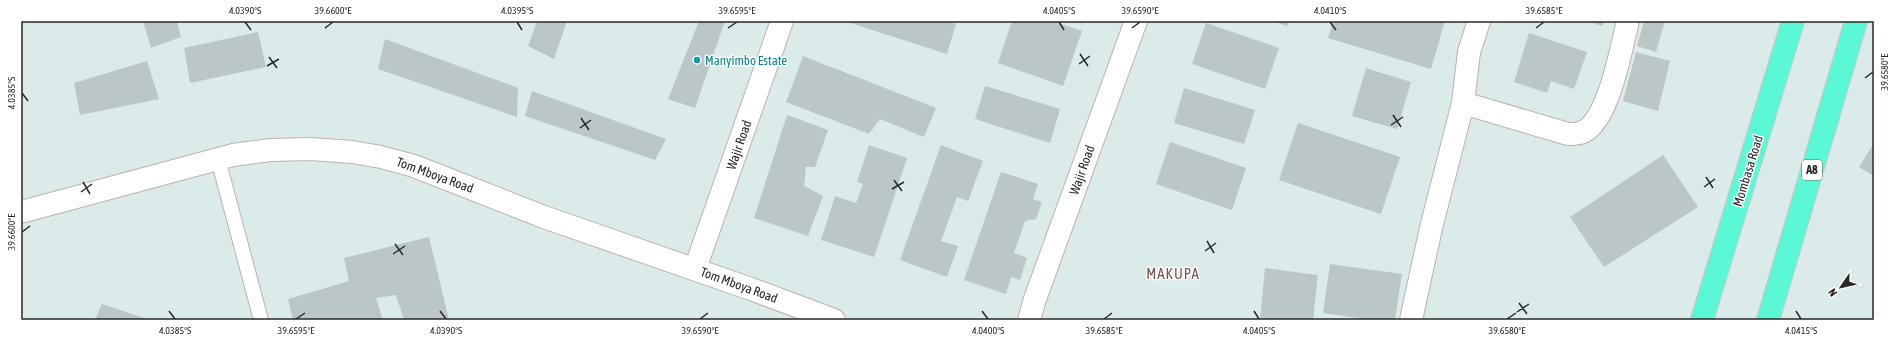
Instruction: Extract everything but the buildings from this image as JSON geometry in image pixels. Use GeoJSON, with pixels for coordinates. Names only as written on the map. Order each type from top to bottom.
{"type":"FeatureCollection","features":[{"type":"Feature","properties":{"kind":"highway","name":"Mombasa Road"},"geometry":{"type":"LineString","coordinates":[[1702,320],[1793,21]]}},
{"type":"Feature","properties":{"kind":"highway","name":"A8"},"geometry":{"type":"LineString","coordinates":[[1768,320],[1856,21]]}},
{"type":"Feature","properties":{"kind":"street","name":"Wajir Road"},"geometry":{"type":"LineString","coordinates":[[695,269],[782,21]]}},
{"type":"Feature","properties":{"kind":"street","name":"Wajir Road"},"geometry":{"type":"LineString","coordinates":[[1030,320],[1035,299],[1136,21]]}},
{"type":"Feature","properties":{"kind":"street"},"geometry":{"type":"LineString","coordinates":[[1410,320],[1431,228],[1463,103],[1468,52],[1479,21]]}},
{"type":"Feature","properties":{"kind":"street"},"geometry":{"type":"LineString","coordinates":[[1463,103],[1568,134],[1582,133],[1596,120],[1606,103],[1628,21]]}},
{"type":"Feature","properties":{"kind":"street","name":"Tom Mboya Road"},"geometry":{"type":"LineString","coordinates":[[21,212],[233,155],[270,150],[304,149],[352,152],[381,157],[414,166],[544,217],[695,269],[834,320]]}},
{"type":"Feature","properties":{"kind":"lane"},"geometry":{"type":"LineString","coordinates":[[218,159],[261,320]]}},
{"type":"Feature","properties":{"kind":"place","name":"Manyimbo Estate"},"geometry":{"type":"Point","coordinates":[697,60]}},
{"type":"Feature","properties":{"kind":"district","name":"MAKUPA"},"geometry":{"type":"Point","coordinates":[1173,273]}}]}
